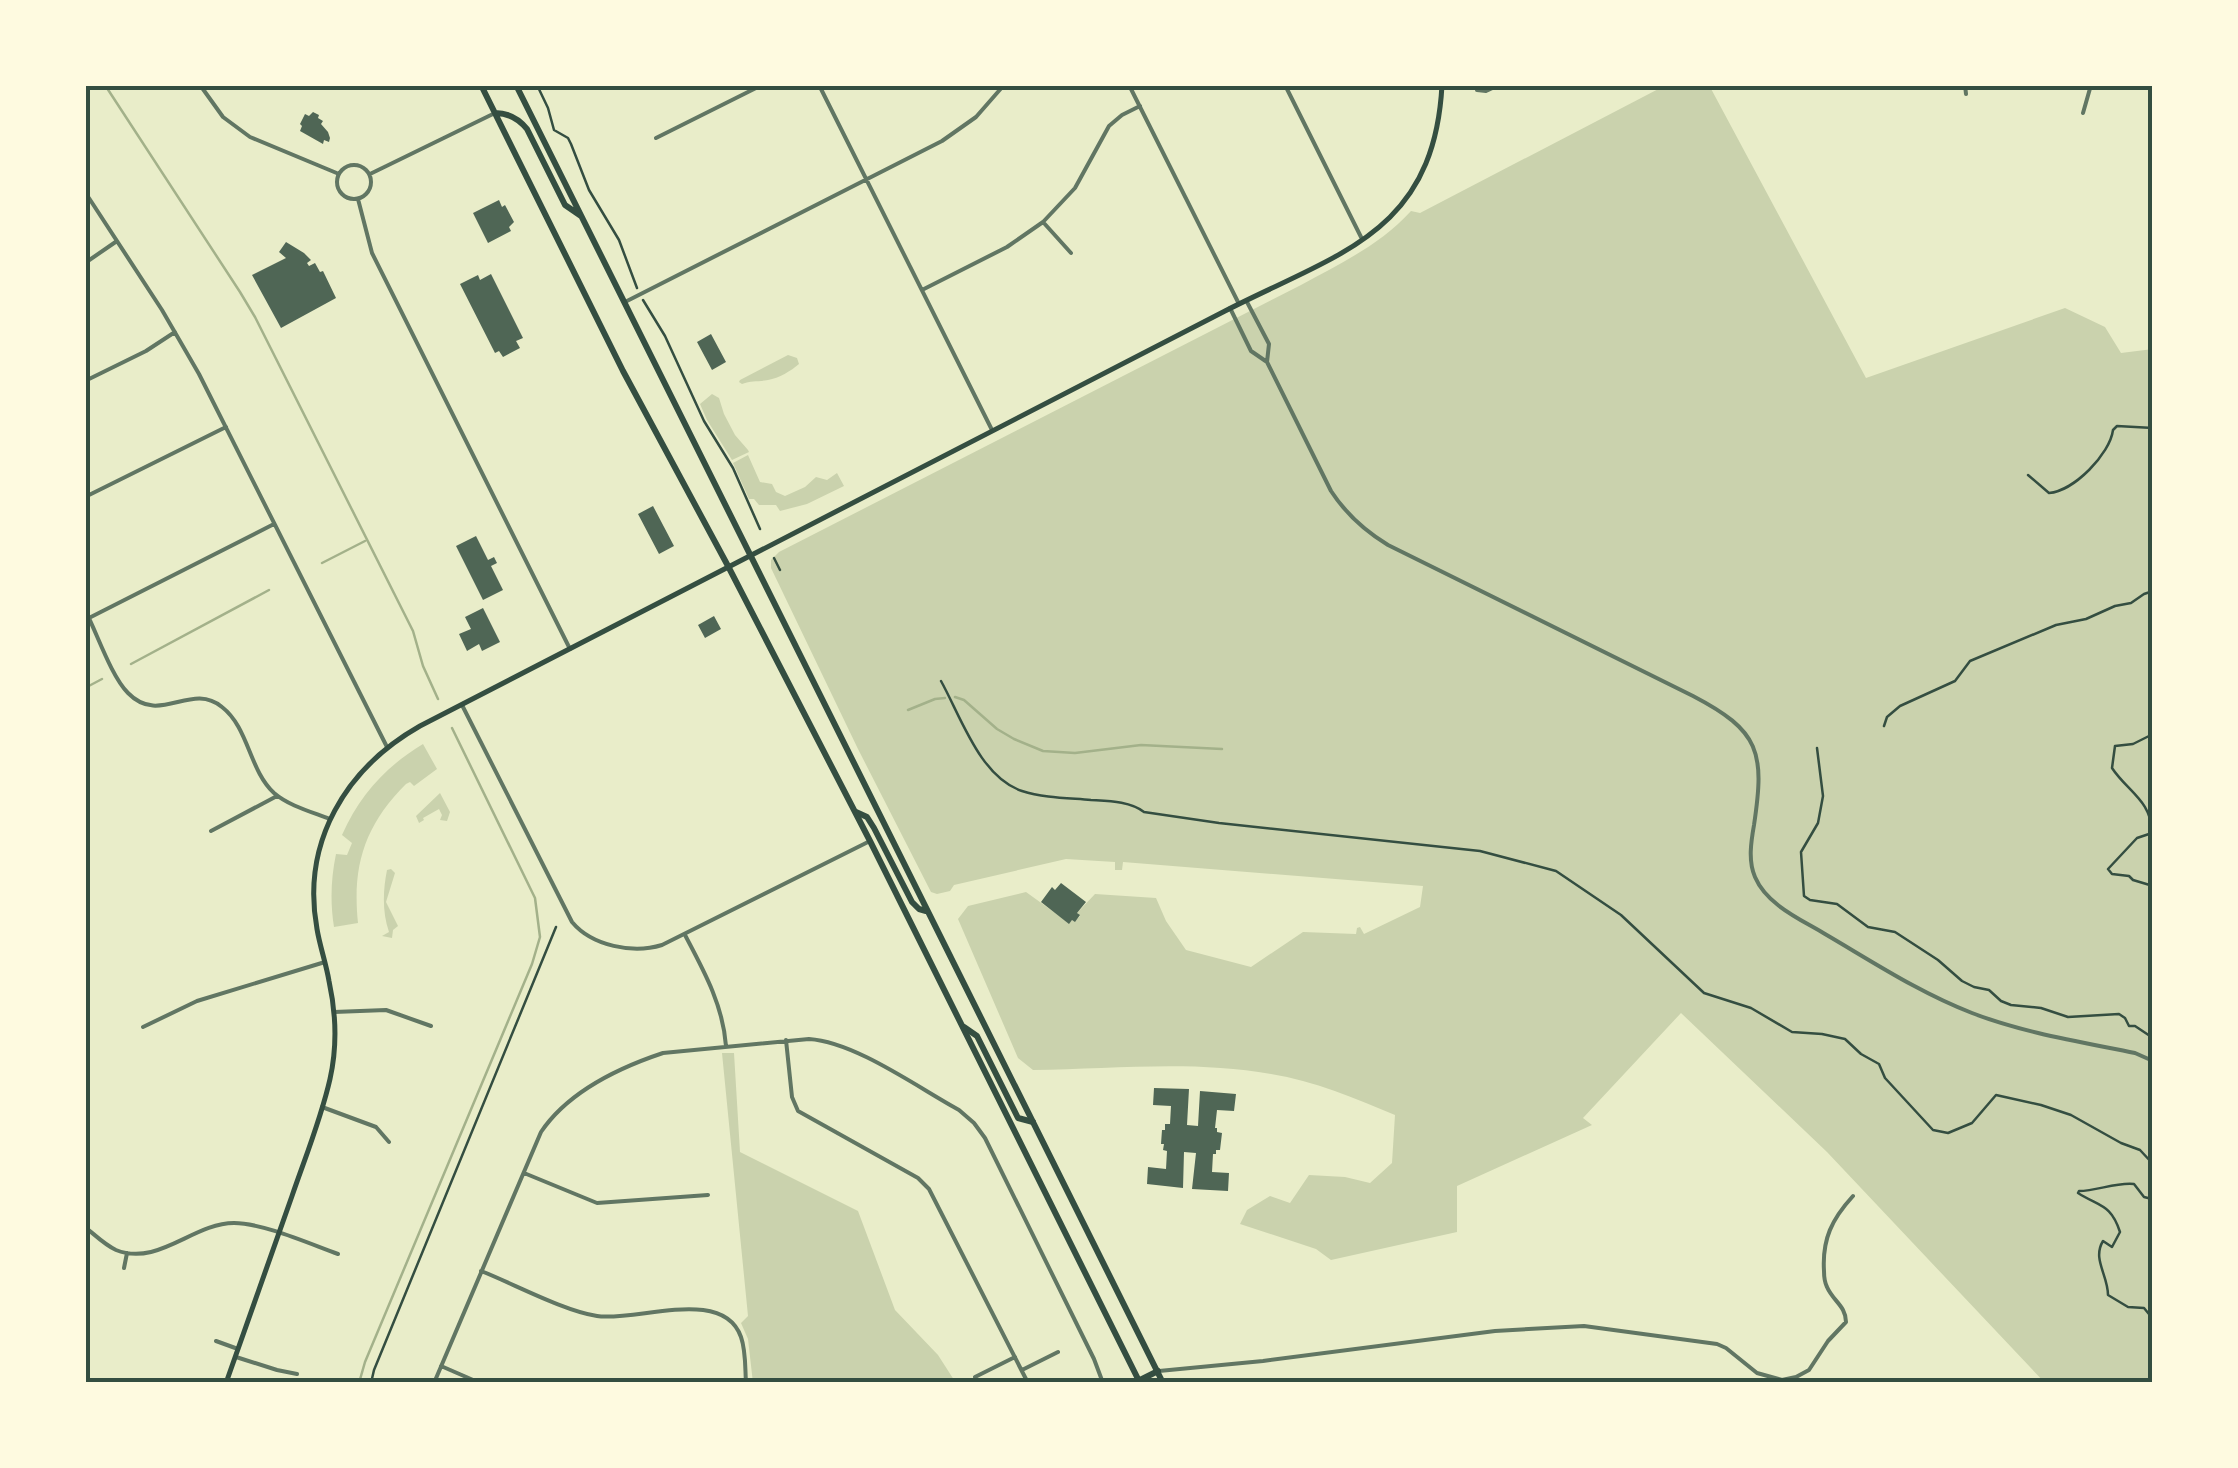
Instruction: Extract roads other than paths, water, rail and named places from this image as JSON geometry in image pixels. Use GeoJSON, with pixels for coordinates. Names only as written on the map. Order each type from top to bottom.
{"type":"FeatureCollection","features":[{"type":"Feature","properties":{"kind":"main road"},"geometry":{"type":"LineString","coordinates":[[481,85],[622,371],[856,812],[1139,1382],[1158,1371]]}},
{"type":"Feature","properties":{"kind":"main road"},"geometry":{"type":"LineString","coordinates":[[516,85],[1164,1383]]}},
{"type":"Feature","properties":{"kind":"main road"},"geometry":{"type":"LineString","coordinates":[[226,1383],[322,1107],[333,1061],[334,1012],[316,927],[314,890],[319,852],[330,820],[350,785],[387,747],[462,704],[1363,241],[1394,214],[1416,186],[1436,138],[1442,85]]}},
{"type":"Feature","properties":{"kind":"main road"},"geometry":{"type":"LineString","coordinates":[[495,113],[520,120],[564,206],[582,217]]}},
{"type":"Feature","properties":{"kind":"main road"},"geometry":{"type":"LineString","coordinates":[[856,812],[867,817],[874,828],[912,902],[926,910]]}},
{"type":"Feature","properties":{"kind":"main road"},"geometry":{"type":"LineString","coordinates":[[962,1026],[977,1036],[1018,1118],[1033,1122]]}},
{"type":"Feature","properties":{"kind":"street"},"geometry":{"type":"LineString","coordinates":[[200,85],[223,118],[250,137],[339,174]]}},
{"type":"Feature","properties":{"kind":"street"},"geometry":{"type":"LineString","coordinates":[[656,138],[762,85]]}},
{"type":"Feature","properties":{"kind":"street"},"geometry":{"type":"LineString","coordinates":[[819,85],[993,432]]}},
{"type":"Feature","properties":{"kind":"street"},"geometry":{"type":"LineString","coordinates":[[624,302],[954,134],[986,108],[1004,85]]}},
{"type":"Feature","properties":{"kind":"street"},"geometry":{"type":"LineString","coordinates":[[1130,85],[1238,304]]}},
{"type":"Feature","properties":{"kind":"street"},"geometry":{"type":"LineString","coordinates":[[1285,85],[1363,241]]}},
{"type":"Feature","properties":{"kind":"street"},"geometry":{"type":"LineString","coordinates":[[1477,90],[1499,85]]}},
{"type":"Feature","properties":{"kind":"street"},"geometry":{"type":"LineString","coordinates":[[1965,85],[1966,94]]}},
{"type":"Feature","properties":{"kind":"street"},"geometry":{"type":"LineString","coordinates":[[2083,113],[2090,85]]}},
{"type":"Feature","properties":{"kind":"street"},"geometry":{"type":"LineString","coordinates":[[922,290],[1007,247],[1044,222],[1075,188],[1109,126],[1140,106]]}},
{"type":"Feature","properties":{"kind":"street"},"geometry":{"type":"LineString","coordinates":[[370,174],[495,113]]}},
{"type":"Feature","properties":{"kind":"street"},"geometry":{"type":"LineString","coordinates":[[347,166],[362,166],[370,174],[371,186],[358,199],[351,199],[338,188],[339,174],[347,166]]}},
{"type":"Feature","properties":{"kind":"street"},"geometry":{"type":"LineString","coordinates":[[85,192],[175,332],[387,747]]}},
{"type":"Feature","properties":{"kind":"street"},"geometry":{"type":"LineString","coordinates":[[358,199],[372,253],[570,649]]}},
{"type":"Feature","properties":{"kind":"street"},"geometry":{"type":"LineString","coordinates":[[1044,222],[1071,254]]}},
{"type":"Feature","properties":{"kind":"street"},"geometry":{"type":"LineString","coordinates":[[85,263],[117,241]]}},
{"type":"Feature","properties":{"kind":"street"},"geometry":{"type":"LineString","coordinates":[[1246,300],[1269,344],[1267,362]]}},
{"type":"Feature","properties":{"kind":"street"},"geometry":{"type":"LineString","coordinates":[[1230,308],[1251,350],[1267,362],[1332,491],[1363,528],[1388,546],[1693,696],[1736,723],[1754,750],[1760,772],[1751,841],[1752,868],[1762,889],[1782,908],[1924,991],[1972,1013],[2012,1026],[2135,1053],[2153,1061]]}},
{"type":"Feature","properties":{"kind":"street"},"geometry":{"type":"LineString","coordinates":[[85,381],[175,332]]}},
{"type":"Feature","properties":{"kind":"street"},"geometry":{"type":"LineString","coordinates":[[85,497],[226,427]]}},
{"type":"Feature","properties":{"kind":"street"},"geometry":{"type":"LineString","coordinates":[[87,620],[274,524]]}},
{"type":"Feature","properties":{"kind":"street"},"geometry":{"type":"LineString","coordinates":[[85,610],[123,687],[133,698],[160,707],[193,698],[214,701],[236,724],[264,780],[277,796],[330,820]]}},
{"type":"Feature","properties":{"kind":"street"},"geometry":{"type":"LineString","coordinates":[[462,704],[572,922],[599,942],[644,948],[662,944],[870,840]]}},
{"type":"Feature","properties":{"kind":"street"},"geometry":{"type":"LineString","coordinates":[[211,831],[277,796]]}},
{"type":"Feature","properties":{"kind":"street"},"geometry":{"type":"LineString","coordinates":[[684,934],[718,1003],[726,1046]]}},
{"type":"Feature","properties":{"kind":"street"},"geometry":{"type":"LineString","coordinates":[[143,1027],[197,1001],[325,962]]}},
{"type":"Feature","properties":{"kind":"street"},"geometry":{"type":"LineString","coordinates":[[334,1012],[386,1010],[431,1026]]}},
{"type":"Feature","properties":{"kind":"street"},"geometry":{"type":"LineString","coordinates":[[786,1040],[792,1097],[798,1110],[925,1183],[1028,1383]]}},
{"type":"Feature","properties":{"kind":"street"},"geometry":{"type":"LineString","coordinates":[[434,1383],[523,1173],[547,1123],[562,1107],[663,1053],[821,1040],[842,1045],[958,1110],[974,1123],[1077,1323],[1103,1383]]}},
{"type":"Feature","properties":{"kind":"street"},"geometry":{"type":"LineString","coordinates":[[322,1107],[376,1127],[389,1142]]}},
{"type":"Feature","properties":{"kind":"street"},"geometry":{"type":"LineString","coordinates":[[523,1173],[597,1203],[708,1194]]}},
{"type":"Feature","properties":{"kind":"street"},"geometry":{"type":"LineString","coordinates":[[1158,1371],[1495,1331],[1584,1326],[1709,1342],[1722,1346],[1762,1376],[1788,1379],[1809,1370],[1846,1322],[1843,1309],[1825,1284],[1824,1254],[1829,1227],[1853,1196]]}},
{"type":"Feature","properties":{"kind":"street"},"geometry":{"type":"LineString","coordinates":[[85,1227],[108,1246],[127,1253],[157,1250],[203,1229],[234,1223],[338,1254]]}},
{"type":"Feature","properties":{"kind":"street"},"geometry":{"type":"LineString","coordinates":[[124,1268],[127,1253]]}},
{"type":"Feature","properties":{"kind":"street"},"geometry":{"type":"LineString","coordinates":[[481,1271],[592,1316],[700,1309],[720,1313],[728,1317],[740,1334],[746,1383]]}},
{"type":"Feature","properties":{"kind":"street"},"geometry":{"type":"LineString","coordinates":[[216,1341],[238,1348]]}},
{"type":"Feature","properties":{"kind":"street"},"geometry":{"type":"LineString","coordinates":[[1022,1371],[1058,1352]]}},
{"type":"Feature","properties":{"kind":"street"},"geometry":{"type":"LineString","coordinates":[[236,1357],[296,1374]]}},
{"type":"Feature","properties":{"kind":"street"},"geometry":{"type":"LineString","coordinates":[[975,1377],[1014,1357]]}},
{"type":"Feature","properties":{"kind":"street"},"geometry":{"type":"LineString","coordinates":[[441,1366],[480,1383]]}},
{"type":"Feature","properties":{"kind":"waterway"},"geometry":{"type":"LineString","coordinates":[[105,85],[255,317],[413,631],[438,699]]}},
{"type":"Feature","properties":{"kind":"waterway"},"geometry":{"type":"LineString","coordinates":[[322,563],[365,541]]}},
{"type":"Feature","properties":{"kind":"waterway"},"geometry":{"type":"LineString","coordinates":[[131,664],[269,590]]}},
{"type":"Feature","properties":{"kind":"waterway"},"geometry":{"type":"LineString","coordinates":[[85,688],[102,679]]}},
{"type":"Feature","properties":{"kind":"waterway"},"geometry":{"type":"LineString","coordinates":[[955,697],[964,700],[997,729],[1043,751],[1075,753],[1141,745],[1222,749]]}},
{"type":"Feature","properties":{"kind":"waterway"},"geometry":{"type":"LineString","coordinates":[[908,710],[945,698]]}},
{"type":"Feature","properties":{"kind":"waterway"},"geometry":{"type":"LineString","coordinates":[[359,1383],[540,937],[535,898],[452,728]]}}]}
